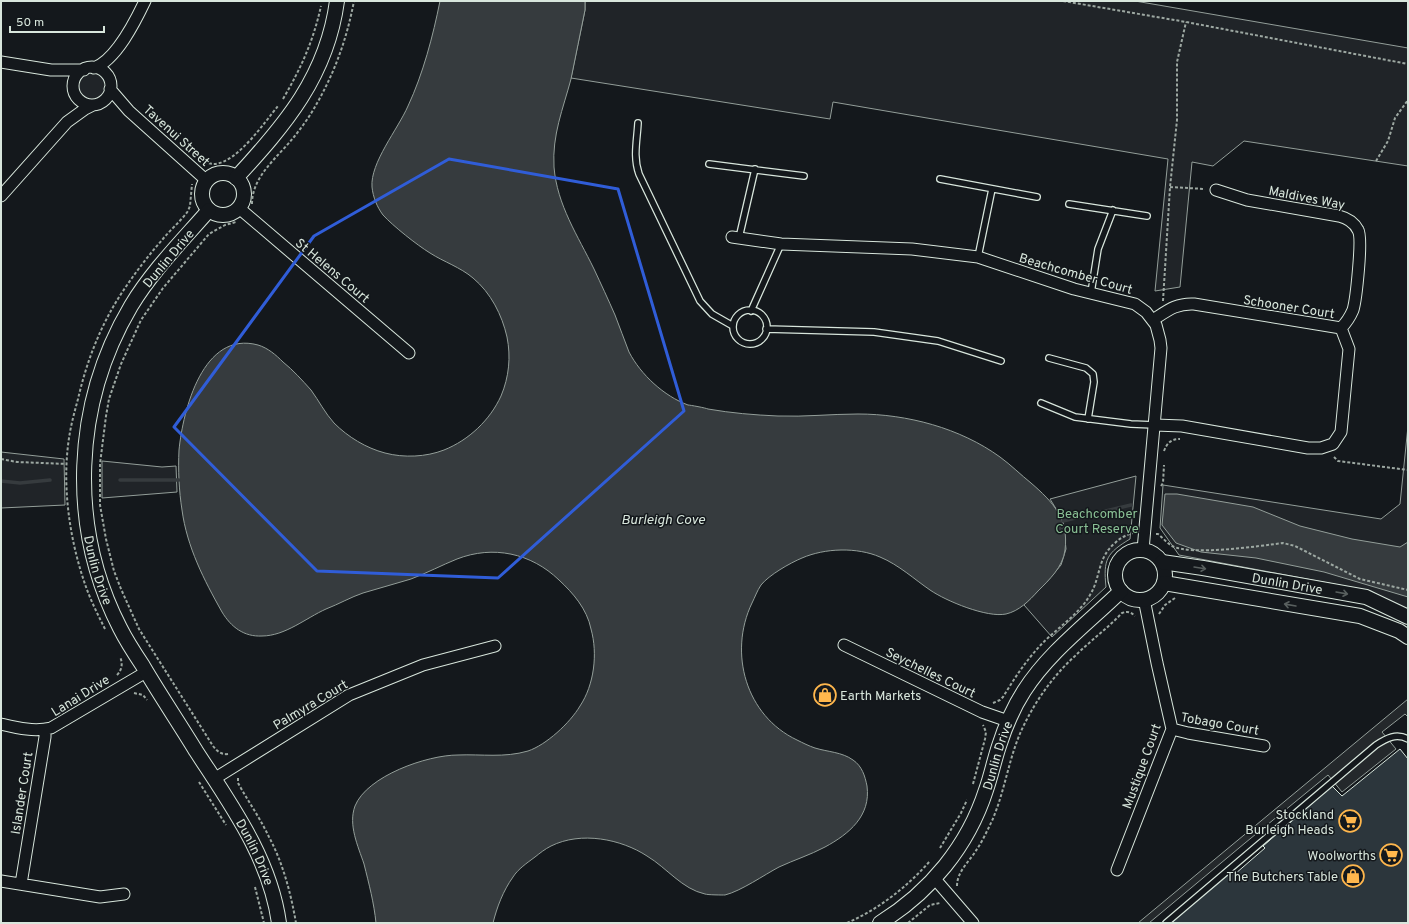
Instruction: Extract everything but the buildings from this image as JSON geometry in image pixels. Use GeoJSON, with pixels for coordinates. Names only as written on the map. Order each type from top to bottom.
{"type":"FeatureCollection","features":[{"type":"Feature","properties":{"kind":"street"},"geometry":{"type":"LineString","coordinates":[[67,122],[73,110],[76,77],[89,69],[102,64],[113,55],[136,20],[145,1]]}},
{"type":"Feature","properties":{"kind":"street"},"geometry":{"type":"LineString","coordinates":[[236,178],[281,127],[295,109],[307,89],[325,48],[332,26],[337,1]]}},
{"type":"Feature","properties":{"kind":"street"},"geometry":{"type":"LineString","coordinates":[[1,196],[67,122],[85,108],[97,104],[108,96],[110,84],[109,70],[113,55]]}},
{"type":"Feature","properties":{"kind":"street"},"geometry":{"type":"LineString","coordinates":[[1,62],[51,70],[89,69],[103,72],[129,111]]}},
{"type":"Feature","properties":{"kind":"street"},"geometry":{"type":"LineString","coordinates":[[51,70],[64,77],[81,102],[110,104],[129,111]]}},
{"type":"Feature","properties":{"kind":"street","name":"Tavenui Street"},"geometry":{"type":"LineString","coordinates":[[129,111],[207,180]]}},
{"type":"Feature","properties":{"kind":"street"},"geometry":{"type":"LineString","coordinates":[[224,173],[236,178],[241,183],[244,189],[244,196],[239,215],[234,212],[221,215],[209,210],[203,199],[204,186],[207,180],[218,174],[224,173]]}},
{"type":"Feature","properties":{"kind":"street","name":"Maldives Way"},"geometry":{"type":"LineString","coordinates":[[1216,190],[1244,199],[1339,216],[1352,221],[1359,230],[1360,235],[1358,266],[1353,310],[1341,328]]}},
{"type":"Feature","properties":{"kind":"street","name":"Dunlin Drive"},"geometry":{"type":"LineString","coordinates":[[209,210],[144,286],[121,324],[103,364],[96,386],[86,434],[83,473],[84,500],[96,567],[120,629],[258,852],[267,873],[279,923]]}},
{"type":"Feature","properties":{"kind":"street","name":"St Helens Court"},"geometry":{"type":"LineString","coordinates":[[239,215],[409,353]]}},
{"type":"Feature","properties":{"kind":"street","name":"Beachcomber Court"},"geometry":{"type":"LineString","coordinates":[[736,238],[781,244],[912,249],[978,257],[1074,290],[1135,304],[1142,308],[1153,320],[1158,332],[1161,348],[1155,425],[1154,487],[1143,550]]}},
{"type":"Feature","properties":{"kind":"street","name":"Schooner Court"},"geometry":{"type":"LineString","coordinates":[[1153,320],[1182,304],[1194,304],[1341,328],[1349,349],[1342,427],[1339,436],[1333,444],[1328,446]]}},
{"type":"Feature","properties":{"kind":"street"},"geometry":{"type":"LineString","coordinates":[[1155,425],[1182,426],[1308,448],[1321,448],[1328,446]]}},
{"type":"Feature","properties":{"kind":"street"},"geometry":{"type":"LineString","coordinates":[[1143,550],[1151,552],[1162,562],[1165,576],[1164,583],[1156,594],[1144,599],[1131,598],[1121,590],[1117,584],[1115,577],[1116,570],[1118,563],[1129,552],[1143,550]]}},
{"type":"Feature","properties":{"kind":"street","name":"Dunlin Drive"},"geometry":{"type":"LineString","coordinates":[[1162,562],[1366,597],[1408,618]]}},
{"type":"Feature","properties":{"kind":"street","name":"Dunlin Drive"},"geometry":{"type":"LineString","coordinates":[[1164,583],[1360,616],[1399,631],[1408,637]]}},
{"type":"Feature","properties":{"kind":"street","name":"Dunlin Drive"},"geometry":{"type":"LineString","coordinates":[[880,923],[909,904],[935,879],[958,850],[979,811],[998,747],[1008,721],[1024,692],[1047,662],[1121,590]]}},
{"type":"Feature","properties":{"kind":"street","name":"Mustique Court"},"geometry":{"type":"LineString","coordinates":[[1117,870],[1172,729],[1144,599]]}},
{"type":"Feature","properties":{"kind":"street","name":"Seychelles Court"},"geometry":{"type":"LineString","coordinates":[[844,645],[982,712],[1008,721]]}},
{"type":"Feature","properties":{"kind":"street","name":"Palmyra Court"},"geometry":{"type":"LineString","coordinates":[[214,779],[348,695],[423,665],[495,646]]}},
{"type":"Feature","properties":{"kind":"street","name":"Lanai Drive"},"geometry":{"type":"LineString","coordinates":[[1,724],[27,730],[45,730],[58,725],[146,672]]}},
{"type":"Feature","properties":{"kind":"street","name":"Tobago Court"},"geometry":{"type":"LineString","coordinates":[[1172,729],[1264,746]]}},
{"type":"Feature","properties":{"kind":"street","name":"Islander Court"},"geometry":{"type":"LineString","coordinates":[[21,884],[45,730]]}},
{"type":"Feature","properties":{"kind":"street"},"geometry":{"type":"LineString","coordinates":[[935,879],[973,923]]}},
{"type":"Feature","properties":{"kind":"street"},"geometry":{"type":"LineString","coordinates":[[1,881],[100,897],[124,894]]}},
{"type":"Feature","properties":{"kind":"lane"},"geometry":{"type":"LineString","coordinates":[[638,123],[635,164],[639,174],[700,301],[712,314],[733,326]]}},
{"type":"Feature","properties":{"kind":"lane"},"geometry":{"type":"LineString","coordinates":[[709,164],[804,176]]}},
{"type":"Feature","properties":{"kind":"lane"},"geometry":{"type":"LineString","coordinates":[[736,238],[755,169]]}},
{"type":"Feature","properties":{"kind":"lane"},"geometry":{"type":"LineString","coordinates":[[940,179],[1037,196]]}},
{"type":"Feature","properties":{"kind":"lane"},"geometry":{"type":"LineString","coordinates":[[978,257],[992,189]]}},
{"type":"Feature","properties":{"kind":"lane"},"geometry":{"type":"LineString","coordinates":[[1069,204],[1147,216]]}},
{"type":"Feature","properties":{"kind":"lane"},"geometry":{"type":"LineString","coordinates":[[1091,293],[1098,249],[1113,210]]}},
{"type":"Feature","properties":{"kind":"lane"},"geometry":{"type":"LineString","coordinates":[[752,311],[781,244]]}},
{"type":"Feature","properties":{"kind":"lane"},"geometry":{"type":"LineString","coordinates":[[746,311],[752,311],[757,312],[764,319],[766,330],[764,335],[756,343],[745,343],[736,337],[733,326],[737,316],[746,311]]}},
{"type":"Feature","properties":{"kind":"lane"},"geometry":{"type":"LineString","coordinates":[[766,330],[874,332],[938,341],[1001,361]]}},
{"type":"Feature","properties":{"kind":"lane"},"geometry":{"type":"LineString","coordinates":[[1049,358],[1086,368],[1093,374],[1094,382],[1088,419]]}},
{"type":"Feature","properties":{"kind":"lane"},"geometry":{"type":"LineString","coordinates":[[1041,403],[1075,417],[1155,425]]}},
{"type":"Feature","properties":{"kind":"lane"},"geometry":{"type":"LineString","coordinates":[[1166,923],[1376,745],[1387,738],[1398,736],[1408,739]]}},
{"type":"Feature","properties":{"kind":"path"},"geometry":{"type":"LineString","coordinates":[[1063,1],[1186,22],[1408,64]]}},
{"type":"Feature","properties":{"kind":"path"},"geometry":{"type":"LineString","coordinates":[[202,163],[214,164],[232,157],[280,104],[304,61],[315,32],[322,2]]}},
{"type":"Feature","properties":{"kind":"path"},"geometry":{"type":"LineString","coordinates":[[1167,311],[1163,301],[1170,186],[1177,120],[1177,62],[1186,22]]}},
{"type":"Feature","properties":{"kind":"path"},"geometry":{"type":"LineString","coordinates":[[1376,161],[1388,141],[1395,118],[1408,100]]}},
{"type":"Feature","properties":{"kind":"path"},"geometry":{"type":"LineString","coordinates":[[1170,186],[1216,190]]}},
{"type":"Feature","properties":{"kind":"path"},"geometry":{"type":"LineString","coordinates":[[228,754],[221,754],[217,751],[139,629],[114,571],[106,539],[100,505],[100,464],[109,399],[121,364],[141,320],[163,288],[209,234],[239,215]]}},
{"type":"Feature","properties":{"kind":"path"},"geometry":{"type":"LineString","coordinates":[[1164,453],[1167,444],[1170,441],[1180,439],[1182,426]]}},
{"type":"Feature","properties":{"kind":"path"},"geometry":{"type":"LineString","coordinates":[[70,433],[67,464],[68,503],[72,531]]}},
{"type":"Feature","properties":{"kind":"path"},"geometry":{"type":"LineString","coordinates":[[1328,446],[1333,456],[1338,461],[1408,470]]}},
{"type":"Feature","properties":{"kind":"path"},"geometry":{"type":"LineString","coordinates":[[1,459],[17,462],[67,464]]}},
{"type":"Feature","properties":{"kind":"path"},"geometry":{"type":"LineString","coordinates":[[1154,487],[1163,483],[1164,460]]}},
{"type":"Feature","properties":{"kind":"path"},"geometry":{"type":"LineString","coordinates":[[1408,498],[1408,513]]}},
{"type":"Feature","properties":{"kind":"path"},"geometry":{"type":"LineString","coordinates":[[1081,607],[1090,595],[1104,555],[1119,539],[1133,533]]}},
{"type":"Feature","properties":{"kind":"path"},"geometry":{"type":"LineString","coordinates":[[1158,534],[1172,546],[1186,550],[1205,550],[1283,543],[1289,544],[1360,579],[1408,590]]}},
{"type":"Feature","properties":{"kind":"path"},"geometry":{"type":"LineString","coordinates":[[957,889],[959,875],[978,848],[990,825],[1001,797],[1016,745],[1038,699],[1065,666],[1122,612],[1131,613],[1137,618]]}},
{"type":"Feature","properties":{"kind":"path"},"geometry":{"type":"LineString","coordinates":[[132,693],[143,695],[148,702]]}},
{"type":"Feature","properties":{"kind":"path"},"geometry":{"type":"LineString","coordinates":[[972,787],[985,739],[986,732],[982,723]]}},
{"type":"Feature","properties":{"kind":"path"},"geometry":{"type":"LineString","coordinates":[[197,778],[230,830]]}},
{"type":"Feature","properties":{"kind":"path"},"geometry":{"type":"LineString","coordinates":[[936,854],[961,813],[967,799]]}},
{"type":"Feature","properties":{"kind":"path"},"geometry":{"type":"LineString","coordinates":[[846,923],[874,909],[888,899],[907,884],[931,860]]}},
{"type":"Feature","properties":{"kind":"path"},"geometry":{"type":"LineString","coordinates":[[255,886],[264,923]]}},
{"type":"Feature","properties":{"kind":"path"},"geometry":{"type":"LineString","coordinates":[[908,923],[930,906],[944,902]]}},
{"type":"Feature","properties":{"kind":"highlighted area"},"geometry":{"type":"Polygon","coordinates":[[[449,159],[618,189],[684,411],[498,578],[317,571],[174,427],[314,236],[449,159]]]}},
{"type":"Feature","properties":{"kind":"green space"},"geometry":{"type":"Polygon","coordinates":[[[585,1],[1135,1],[1408,48],[1408,166],[1244,141],[1213,166],[1192,162],[1180,287],[1155,291],[1168,159],[833,102],[830,119],[571,78],[585,10],[585,1]]]}},
{"type":"Feature","properties":{"kind":"green space"},"geometry":{"type":"Polygon","coordinates":[[[92,71],[102,76],[107,86],[102,96],[92,101],[82,96],[77,86],[82,76],[92,71]]]}},
{"type":"Feature","properties":{"kind":"green space"},"geometry":{"type":"Polygon","coordinates":[[[1408,426],[1408,612],[1371,591],[1179,555],[1160,528],[1163,485],[1381,519],[1400,504],[1408,426]]]}},
{"type":"Feature","properties":{"kind":"green space"},"geometry":{"type":"Polygon","coordinates":[[[1,452],[64,459],[65,505],[1,508],[1,452]]]}},
{"type":"Feature","properties":{"kind":"green space"},"geometry":{"type":"Polygon","coordinates":[[[102,461],[162,467],[176,466],[177,492],[102,498],[102,461]]]}},
{"type":"Feature","properties":{"kind":"green space","name":"Beachcomber Court Reserve"},"geometry":{"type":"Polygon","coordinates":[[[1136,476],[1130,539],[1116,548],[1108,558],[1105,570],[1106,587],[1052,637],[1024,605],[1061,565],[1066,549],[1063,520],[1050,499],[1136,476]]]}},
{"type":"Feature","properties":{"kind":"shaded area"},"geometry":{"type":"Polygon","coordinates":[[[1408,699],[1408,717],[1405,714],[1382,732],[1396,749],[1342,792],[1328,775],[1149,923],[1138,923],[1408,699]]]}},
{"type":"Feature","properties":{"kind":"water","name":"Burleigh Cove"},"geometry":{"type":"Polygon","coordinates":[[[440,1],[585,1],[585,10],[571,79],[556,133],[554,167],[556,181],[559,194],[569,220],[607,297],[629,352],[640,369],[654,384],[670,396],[688,405],[717,410],[743,414],[778,416],[848,414],[877,415],[914,420],[950,431],[968,438],[1004,460],[1046,497],[1058,512],[1062,520],[1066,539],[1064,556],[1058,568],[1051,578],[1027,602],[1011,613],[998,615],[967,608],[930,590],[887,560],[871,554],[851,550],[821,552],[802,558],[769,577],[761,585],[745,622],[742,642],[742,662],[746,681],[754,699],[765,716],[779,729],[797,740],[815,748],[844,755],[856,762],[861,768],[867,786],[866,806],[862,815],[850,830],[834,842],[814,853],[779,867],[745,886],[725,895],[705,894],[689,888],[647,856],[625,845],[600,839],[575,839],[563,841],[549,847],[517,871],[503,893],[493,923],[376,923],[364,864],[353,828],[353,813],[355,806],[362,795],[372,785],[385,777],[399,769],[415,763],[445,756],[502,755],[519,753],[535,748],[550,739],[576,713],[589,689],[593,669],[594,649],[591,629],[583,608],[559,580],[536,563],[511,554],[498,552],[484,553],[457,559],[411,579],[358,595],[326,609],[279,633],[255,636],[239,630],[222,612],[209,588],[192,550],[184,524],[179,488],[179,450],[181,433],[191,395],[199,377],[210,361],[223,349],[239,344],[258,345],[275,354],[308,386],[339,428],[364,445],[392,455],[422,455],[444,450],[453,446],[470,435],[485,421],[501,396],[504,389],[509,359],[507,337],[495,305],[485,290],[473,278],[425,250],[405,235],[383,215],[374,198],[372,187],[375,167],[404,115],[423,68],[440,1]]]}},
{"type":"Feature","properties":{"kind":"water"},"geometry":{"type":"Polygon","coordinates":[[[1165,494],[1177,494],[1253,507],[1300,526],[1352,539],[1400,547],[1408,542],[1408,597],[1324,572],[1256,558],[1201,552],[1176,543],[1162,525],[1165,494]]]}},
{"type":"Feature","properties":{"kind":"waterway"},"geometry":{"type":"LineString","coordinates":[[1,481],[20,483],[50,480]]}},
{"type":"Feature","properties":{"kind":"waterway"},"geometry":{"type":"LineString","coordinates":[[120,480],[179,480]]}},
{"type":"Feature","properties":{"kind":"waterway"},"geometry":{"type":"LineString","coordinates":[[1063,521],[1131,505]]}},
{"type":"Feature","properties":{"kind":"place","name":"Earth Markets"},"geometry":{"type":"Point","coordinates":[825,695]}},
{"type":"Feature","properties":{"kind":"place","name":"Stockland Burleigh Heads"},"geometry":{"type":"Point","coordinates":[1350,821]}},
{"type":"Feature","properties":{"kind":"place","name":"Woolworths"},"geometry":{"type":"Point","coordinates":[1391,855]}},
{"type":"Feature","properties":{"kind":"place","name":"The Butchers Table"},"geometry":{"type":"Point","coordinates":[1353,876]}}]}
